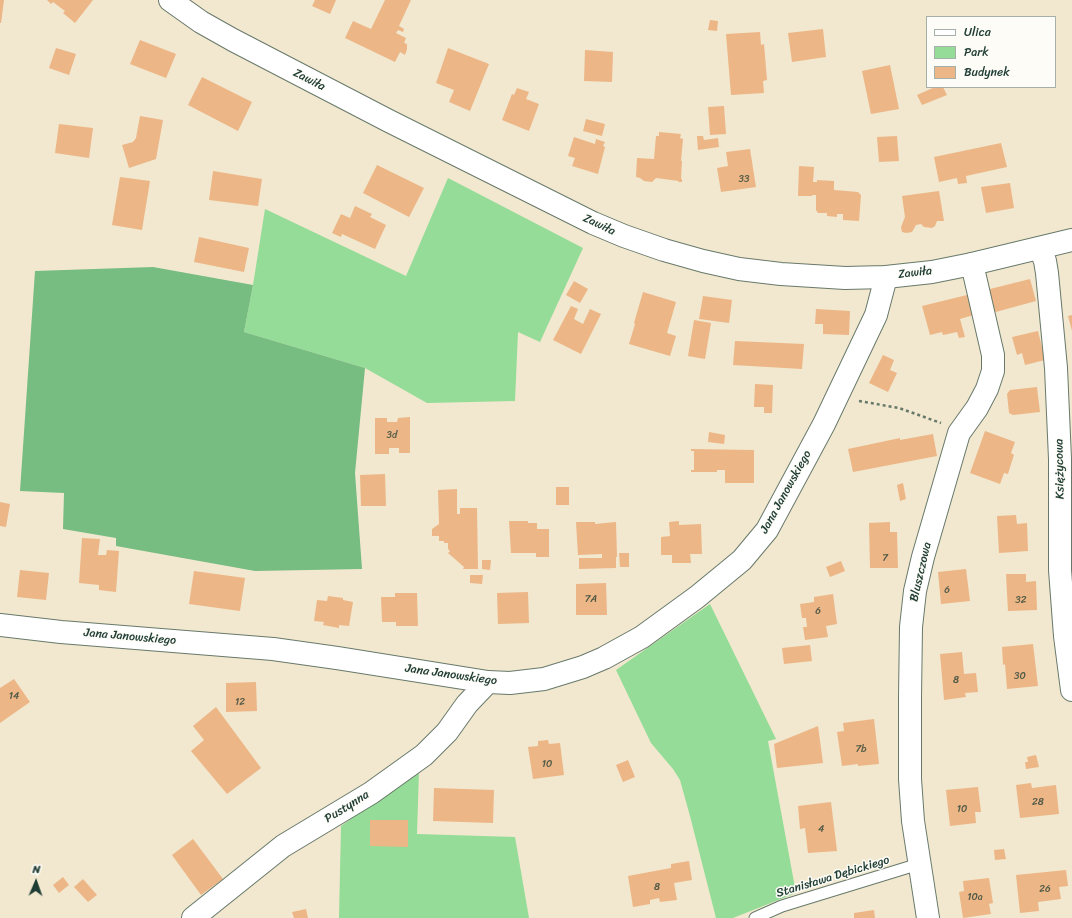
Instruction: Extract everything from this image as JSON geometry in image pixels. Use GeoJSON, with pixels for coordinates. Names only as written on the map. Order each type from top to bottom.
{"type":"FeatureCollection","features":[{"type":"Feature","properties":{"kind":"street","name":"Zawiła"},"geometry":{"type":"LineString","coordinates":[[170,0],[201,22],[240,44],[593,223],[664,250],[703,261],[739,269],[781,274],[845,278],[886,277],[932,272],[1072,240]]}},
{"type":"Feature","properties":{"kind":"street","name":"Księżycowa"},"geometry":{"type":"LineString","coordinates":[[1040,248],[1045,261],[1047,273],[1056,368],[1060,459],[1060,570],[1065,636],[1072,690]]}},
{"type":"Feature","properties":{"kind":"street","name":"Bluszczowa"},"geometry":{"type":"LineString","coordinates":[[928,918],[919,864],[910,779],[911,627],[915,591],[921,564],[959,433],[984,395],[993,371],[993,355],[972,264]]}},
{"type":"Feature","properties":{"kind":"street","name":"Jana Janowskiego"},"geometry":{"type":"LineString","coordinates":[[0,625],[61,632],[273,649],[488,682],[510,683],[544,679],[583,668],[604,658],[642,636],[697,597],[742,560],[767,530],[837,398],[876,315],[886,277]]}},
{"type":"Feature","properties":{"kind":"street","name":"Pustynna"},"geometry":{"type":"LineString","coordinates":[[192,918],[283,846],[371,793],[424,755],[447,732],[467,704],[488,682]]}},
{"type":"Feature","properties":{"kind":"lane","name":"Stanisława Dębickiego"},"geometry":{"type":"LineString","coordinates":[[755,918],[782,906],[919,864]]}},
{"type":"Feature","properties":{"kind":"path"},"geometry":{"type":"LineString","coordinates":[[837,398],[898,408],[939,422],[959,433]]}},
{"type":"Feature","properties":{"kind":"green space"},"geometry":{"type":"Polygon","coordinates":[[[448,178],[583,248],[540,342],[518,332],[515,401],[427,403],[365,368],[244,332],[265,209],[406,276],[448,178]]]}},
{"type":"Feature","properties":{"kind":"green space"},"geometry":{"type":"Polygon","coordinates":[[[153,267],[253,285],[244,332],[365,368],[355,473],[362,569],[255,571],[116,546],[116,538],[63,529],[64,493],[20,491],[35,271],[153,267]]]}},
{"type":"Feature","properties":{"kind":"green space"},"geometry":{"type":"Polygon","coordinates":[[[710,604],[776,739],[768,741],[796,893],[733,918],[716,918],[680,780],[673,769],[651,743],[616,670],[710,604]]]}},
{"type":"Feature","properties":{"kind":"green space"},"geometry":{"type":"Polygon","coordinates":[[[419,770],[417,834],[515,837],[529,918],[339,918],[341,826],[419,770]]]}},
{"type":"Feature","properties":{"kind":"building"},"geometry":{"type":"Polygon","coordinates":[[[0,0],[4,0],[1,23],[0,23],[0,0]]]}},
{"type":"Feature","properties":{"kind":"building"},"geometry":{"type":"Polygon","coordinates":[[[47,0],[93,0],[75,23],[63,13],[65,11],[53,2],[51,4],[47,0]]]}},
{"type":"Feature","properties":{"kind":"building"},"geometry":{"type":"Polygon","coordinates":[[[315,0],[336,0],[330,14],[312,6],[315,0]]]}},
{"type":"Feature","properties":{"kind":"building"},"geometry":{"type":"Polygon","coordinates":[[[385,0],[411,0],[399,26],[404,29],[403,32],[398,30],[396,33],[406,38],[404,43],[407,44],[407,49],[405,55],[400,52],[395,62],[345,38],[353,21],[371,29],[385,0]]]}},
{"type":"Feature","properties":{"kind":"building"},"geometry":{"type":"Polygon","coordinates":[[[710,20],[718,21],[717,31],[708,30],[710,20]]]}},
{"type":"Feature","properties":{"kind":"building"},"geometry":{"type":"Polygon","coordinates":[[[823,29],[826,57],[792,62],[788,33],[823,29]]]}},
{"type":"Feature","properties":{"kind":"building"},"geometry":{"type":"Polygon","coordinates":[[[760,32],[761,45],[764,44],[767,80],[763,81],[764,93],[731,95],[726,34],[760,32]]]}},
{"type":"Feature","properties":{"kind":"building"},"geometry":{"type":"Polygon","coordinates":[[[140,40],[176,54],[166,78],[130,64],[140,40]]]}},
{"type":"Feature","properties":{"kind":"building"},"geometry":{"type":"Polygon","coordinates":[[[56,48],[76,54],[69,75],[49,68],[56,48]]]}},
{"type":"Feature","properties":{"kind":"building"},"geometry":{"type":"Polygon","coordinates":[[[448,48],[489,64],[470,111],[449,102],[454,90],[436,83],[448,48]]]}},
{"type":"Feature","properties":{"kind":"building"},"geometry":{"type":"Polygon","coordinates":[[[585,50],[613,52],[612,82],[584,81],[585,50]]]}},
{"type":"Feature","properties":{"kind":"building"},"geometry":{"type":"Polygon","coordinates":[[[890,65],[899,109],[871,114],[862,71],[890,65]]]}},
{"type":"Feature","properties":{"kind":"building"},"geometry":{"type":"Polygon","coordinates":[[[202,77],[252,102],[238,131],[188,105],[202,77]]]}},
{"type":"Feature","properties":{"kind":"building"},"geometry":{"type":"Polygon","coordinates":[[[517,88],[529,92],[526,99],[539,104],[529,131],[502,120],[512,94],[514,95],[517,88]]]}},
{"type":"Feature","properties":{"kind":"building"},"geometry":{"type":"Polygon","coordinates":[[[933,88],[944,88],[947,95],[922,105],[917,95],[933,88]]]}},
{"type":"Feature","properties":{"kind":"building"},"geometry":{"type":"Polygon","coordinates":[[[724,106],[726,134],[710,135],[708,107],[724,106]]]}},
{"type":"Feature","properties":{"kind":"building"},"geometry":{"type":"Polygon","coordinates":[[[140,116],[163,120],[156,159],[129,168],[122,145],[133,142],[136,138],[140,116]]]}},
{"type":"Feature","properties":{"kind":"building"},"geometry":{"type":"Polygon","coordinates":[[[586,119],[605,124],[602,136],[583,131],[586,119]]]}},
{"type":"Feature","properties":{"kind":"building"},"geometry":{"type":"Polygon","coordinates":[[[59,124],[93,128],[89,158],[55,153],[59,124]]]}},
{"type":"Feature","properties":{"kind":"building"},"geometry":{"type":"Polygon","coordinates":[[[659,132],[681,134],[680,138],[683,139],[681,161],[682,182],[656,178],[652,182],[644,181],[636,177],[637,158],[654,159],[656,136],[659,136],[659,132]]]}},
{"type":"Feature","properties":{"kind":"building"},"geometry":{"type":"Polygon","coordinates":[[[697,136],[703,136],[704,140],[718,138],[719,147],[698,150],[697,136]]]}},
{"type":"Feature","properties":{"kind":"building"},"geometry":{"type":"Polygon","coordinates":[[[897,136],[899,161],[879,162],[877,137],[897,136]]]}},
{"type":"Feature","properties":{"kind":"building"},"geometry":{"type":"Polygon","coordinates":[[[574,137],[595,144],[596,139],[605,142],[598,174],[572,166],[575,158],[568,156],[574,137]]]}},
{"type":"Feature","properties":{"kind":"building"},"geometry":{"type":"Polygon","coordinates":[[[1001,143],[1007,167],[966,176],[967,183],[958,184],[957,178],[939,182],[934,157],[1001,143]]]}},
{"type":"Feature","properties":{"kind":"building"},"geometry":{"type":"Polygon","coordinates":[[[750,149],[756,187],[721,192],[717,168],[728,166],[726,152],[750,149]]]}},
{"type":"Feature","properties":{"kind":"building"},"geometry":{"type":"Polygon","coordinates":[[[377,165],[424,188],[409,217],[363,193],[377,165]]]}},
{"type":"Feature","properties":{"kind":"building"},"geometry":{"type":"Polygon","coordinates":[[[799,166],[814,167],[813,182],[817,182],[817,180],[834,181],[834,190],[858,192],[861,195],[859,221],[843,220],[843,214],[837,214],[837,217],[827,216],[827,213],[818,213],[816,210],[816,195],[798,196],[799,166]]]}},
{"type":"Feature","properties":{"kind":"building"},"geometry":{"type":"Polygon","coordinates":[[[213,171],[262,179],[258,206],[209,200],[213,171]]]}},
{"type":"Feature","properties":{"kind":"building"},"geometry":{"type":"Polygon","coordinates":[[[120,177],[150,181],[142,230],[112,225],[120,177]]]}},
{"type":"Feature","properties":{"kind":"building"},"geometry":{"type":"Polygon","coordinates":[[[1010,183],[1014,208],[986,213],[981,187],[1010,183]]]}},
{"type":"Feature","properties":{"kind":"building"},"geometry":{"type":"Polygon","coordinates":[[[939,191],[944,221],[937,221],[935,226],[932,228],[924,227],[921,224],[916,225],[912,232],[902,232],[901,227],[905,217],[902,196],[939,191]]]}},
{"type":"Feature","properties":{"kind":"building"},"geometry":{"type":"Polygon","coordinates":[[[355,206],[372,214],[370,217],[386,225],[375,249],[342,234],[341,237],[332,233],[341,214],[350,218],[355,206]]]}},
{"type":"Feature","properties":{"kind":"building"},"geometry":{"type":"Polygon","coordinates":[[[199,237],[249,248],[244,272],[194,262],[199,237]]]}},
{"type":"Feature","properties":{"kind":"building"},"geometry":{"type":"Polygon","coordinates":[[[1030,279],[1036,301],[992,313],[986,290],[1030,279]]]}},
{"type":"Feature","properties":{"kind":"building"},"geometry":{"type":"Polygon","coordinates":[[[574,281],[588,289],[580,303],[566,295],[574,281]]]}},
{"type":"Feature","properties":{"kind":"building"},"geometry":{"type":"Polygon","coordinates":[[[643,292],[676,302],[667,333],[676,336],[670,356],[629,344],[643,292]]]}},
{"type":"Feature","properties":{"kind":"building"},"geometry":{"type":"Polygon","coordinates":[[[971,294],[977,314],[960,319],[965,337],[959,338],[957,332],[943,335],[942,332],[930,335],[922,306],[971,294]]]}},
{"type":"Feature","properties":{"kind":"building"},"geometry":{"type":"Polygon","coordinates":[[[703,296],[732,300],[729,323],[699,319],[703,296]]]}},
{"type":"Feature","properties":{"kind":"building"},"geometry":{"type":"Polygon","coordinates":[[[571,306],[578,309],[574,319],[583,324],[590,309],[601,314],[581,354],[553,340],[571,306]]]}},
{"type":"Feature","properties":{"kind":"building"},"geometry":{"type":"Polygon","coordinates":[[[816,309],[850,311],[849,335],[823,334],[823,324],[815,324],[816,309]]]}},
{"type":"Feature","properties":{"kind":"building"},"geometry":{"type":"Polygon","coordinates":[[[1072,315],[1072,331],[1068,316],[1072,315]]]}},
{"type":"Feature","properties":{"kind":"building"},"geometry":{"type":"Polygon","coordinates":[[[694,320],[711,323],[705,359],[688,356],[694,320]]]}},
{"type":"Feature","properties":{"kind":"building"},"geometry":{"type":"Polygon","coordinates":[[[1038,331],[1045,360],[1025,365],[1022,353],[1017,355],[1012,337],[1038,331]]]}},
{"type":"Feature","properties":{"kind":"building"},"geometry":{"type":"Polygon","coordinates":[[[735,341],[804,344],[802,369],[733,365],[735,341]]]}},
{"type":"Feature","properties":{"kind":"building"},"geometry":{"type":"Polygon","coordinates":[[[883,355],[894,360],[890,370],[897,373],[888,392],[869,383],[883,355]]]}},
{"type":"Feature","properties":{"kind":"building"},"geometry":{"type":"Polygon","coordinates":[[[755,384],[773,385],[772,413],[764,413],[764,407],[754,407],[755,384]]]}},
{"type":"Feature","properties":{"kind":"building"},"geometry":{"type":"Polygon","coordinates":[[[1037,387],[1040,412],[1013,415],[1009,413],[1007,394],[1010,390],[1037,387]]]}},
{"type":"Feature","properties":{"kind":"building"},"geometry":{"type":"Polygon","coordinates":[[[410,417],[410,453],[399,453],[399,448],[389,448],[389,454],[375,454],[375,418],[387,418],[387,422],[397,422],[398,418],[410,417]]]}},
{"type":"Feature","properties":{"kind":"building"},"geometry":{"type":"Polygon","coordinates":[[[985,431],[1015,442],[1011,453],[1014,455],[1008,474],[1004,473],[1000,484],[970,473],[985,431]]]}},
{"type":"Feature","properties":{"kind":"building"},"geometry":{"type":"Polygon","coordinates":[[[709,432],[725,435],[724,444],[708,442],[709,432]]]}},
{"type":"Feature","properties":{"kind":"building"},"geometry":{"type":"Polygon","coordinates":[[[933,434],[937,456],[853,472],[848,449],[900,438],[900,440],[933,434]]]}},
{"type":"Feature","properties":{"kind":"building"},"geometry":{"type":"Polygon","coordinates":[[[691,449],[754,450],[754,483],[725,483],[725,470],[717,470],[717,472],[691,472],[691,470],[694,470],[694,451],[691,451],[691,449]]]}},
{"type":"Feature","properties":{"kind":"building"},"geometry":{"type":"Polygon","coordinates":[[[385,474],[386,506],[361,506],[360,475],[385,474]]]}},
{"type":"Feature","properties":{"kind":"building"},"geometry":{"type":"Polygon","coordinates":[[[903,483],[906,499],[900,501],[897,485],[903,483]]]}},
{"type":"Feature","properties":{"kind":"building"},"geometry":{"type":"Polygon","coordinates":[[[556,487],[569,487],[569,505],[556,505],[556,487]]]}},
{"type":"Feature","properties":{"kind":"building"},"geometry":{"type":"Polygon","coordinates":[[[457,489],[457,514],[460,514],[460,508],[477,508],[478,569],[463,569],[464,567],[448,553],[450,551],[448,549],[448,543],[439,541],[439,536],[432,536],[432,529],[439,524],[438,490],[457,489]]]}},
{"type":"Feature","properties":{"kind":"building"},"geometry":{"type":"Polygon","coordinates":[[[0,502],[10,504],[6,527],[0,526],[0,502]]]}},
{"type":"Feature","properties":{"kind":"building"},"geometry":{"type":"Polygon","coordinates":[[[1016,515],[1017,524],[1027,523],[1028,551],[999,553],[997,516],[1016,515]]]}},
{"type":"Feature","properties":{"kind":"building"},"geometry":{"type":"Polygon","coordinates":[[[509,521],[528,521],[528,523],[537,523],[537,529],[549,529],[549,557],[536,557],[536,553],[511,553],[509,521]]]}},
{"type":"Feature","properties":{"kind":"building"},"geometry":{"type":"Polygon","coordinates":[[[679,521],[679,525],[701,524],[702,554],[690,554],[691,563],[672,563],[672,555],[661,555],[661,537],[670,536],[669,522],[679,521]]]}},
{"type":"Feature","properties":{"kind":"building"},"geometry":{"type":"Polygon","coordinates":[[[576,522],[595,522],[595,524],[616,522],[616,568],[579,569],[579,558],[602,558],[602,554],[578,555],[576,522]]]}},
{"type":"Feature","properties":{"kind":"building"},"geometry":{"type":"Polygon","coordinates":[[[890,522],[890,532],[897,532],[898,568],[870,568],[869,523],[890,522]]]}},
{"type":"Feature","properties":{"kind":"building"},"geometry":{"type":"Polygon","coordinates":[[[82,538],[100,539],[98,555],[106,555],[107,550],[119,551],[116,592],[99,590],[99,585],[79,583],[82,538]]]}},
{"type":"Feature","properties":{"kind":"building"},"geometry":{"type":"Polygon","coordinates":[[[619,553],[629,553],[629,567],[620,567],[619,553]]]}},
{"type":"Feature","properties":{"kind":"building"},"geometry":{"type":"Polygon","coordinates":[[[482,560],[491,560],[490,570],[482,569],[482,560]]]}},
{"type":"Feature","properties":{"kind":"building"},"geometry":{"type":"Polygon","coordinates":[[[841,561],[845,571],[830,577],[826,567],[841,561]]]}},
{"type":"Feature","properties":{"kind":"building"},"geometry":{"type":"Polygon","coordinates":[[[966,569],[970,601],[941,604],[938,572],[966,569]]]}},
{"type":"Feature","properties":{"kind":"building"},"geometry":{"type":"Polygon","coordinates":[[[20,570],[49,573],[46,600],[17,597],[20,570]]]}},
{"type":"Feature","properties":{"kind":"building"},"geometry":{"type":"Polygon","coordinates":[[[194,571],[245,578],[240,611],[189,604],[194,571]]]}},
{"type":"Feature","properties":{"kind":"building"},"geometry":{"type":"Polygon","coordinates":[[[1006,574],[1026,574],[1026,582],[1036,581],[1037,610],[1008,611],[1006,574]]]}},
{"type":"Feature","properties":{"kind":"building"},"geometry":{"type":"Polygon","coordinates":[[[470,575],[483,575],[482,584],[470,583],[470,575]]]}},
{"type":"Feature","properties":{"kind":"building"},"geometry":{"type":"Polygon","coordinates":[[[606,583],[607,615],[576,615],[576,584],[606,583]]]}},
{"type":"Feature","properties":{"kind":"building"},"geometry":{"type":"Polygon","coordinates":[[[528,592],[529,623],[498,624],[497,593],[528,592]]]}},
{"type":"Feature","properties":{"kind":"building"},"geometry":{"type":"Polygon","coordinates":[[[395,593],[417,593],[418,626],[396,626],[396,622],[382,622],[381,597],[395,597],[395,593]]]}},
{"type":"Feature","properties":{"kind":"building"},"geometry":{"type":"Polygon","coordinates":[[[833,594],[837,624],[826,626],[828,637],[805,640],[803,627],[807,627],[806,618],[802,618],[800,604],[814,602],[814,597],[833,594]]]}},
{"type":"Feature","properties":{"kind":"building"},"geometry":{"type":"Polygon","coordinates":[[[328,596],[343,598],[343,600],[353,602],[349,626],[339,625],[339,628],[323,625],[324,622],[314,621],[317,600],[327,601],[328,596]]]}},
{"type":"Feature","properties":{"kind":"building"},"geometry":{"type":"Polygon","coordinates":[[[1033,644],[1038,686],[1007,689],[1002,647],[1033,644]]]}},
{"type":"Feature","properties":{"kind":"building"},"geometry":{"type":"Polygon","coordinates":[[[810,645],[812,661],[784,664],[782,648],[810,645]]]}},
{"type":"Feature","properties":{"kind":"building"},"geometry":{"type":"Polygon","coordinates":[[[962,652],[964,674],[976,673],[978,692],[965,693],[966,697],[944,700],[940,654],[962,652]]]}},
{"type":"Feature","properties":{"kind":"building"},"geometry":{"type":"Polygon","coordinates":[[[14,679],[30,702],[0,723],[0,688],[14,679]]]}},
{"type":"Feature","properties":{"kind":"building"},"geometry":{"type":"Polygon","coordinates":[[[256,682],[257,711],[226,712],[226,683],[256,682]]]}},
{"type":"Feature","properties":{"kind":"building"},"geometry":{"type":"Polygon","coordinates":[[[216,707],[261,768],[227,794],[191,751],[204,740],[193,726],[216,707]]]}},
{"type":"Feature","properties":{"kind":"building"},"geometry":{"type":"Polygon","coordinates":[[[874,719],[879,764],[842,766],[837,732],[844,731],[843,723],[874,719]]]}},
{"type":"Feature","properties":{"kind":"building"},"geometry":{"type":"Polygon","coordinates":[[[818,726],[823,763],[777,768],[774,744],[818,726]]]}},
{"type":"Feature","properties":{"kind":"building"},"geometry":{"type":"Polygon","coordinates":[[[548,740],[549,744],[560,743],[564,775],[533,779],[528,747],[538,746],[538,741],[548,740]]]}},
{"type":"Feature","properties":{"kind":"building"},"geometry":{"type":"Polygon","coordinates":[[[1036,755],[1039,767],[1026,769],[1025,762],[1028,762],[1027,757],[1036,755]]]}},
{"type":"Feature","properties":{"kind":"building"},"geometry":{"type":"Polygon","coordinates":[[[628,760],[635,777],[623,782],[616,765],[628,760]]]}},
{"type":"Feature","properties":{"kind":"building"},"geometry":{"type":"Polygon","coordinates":[[[1031,783],[1032,788],[1056,785],[1059,814],[1020,818],[1016,785],[1031,783]]]}},
{"type":"Feature","properties":{"kind":"building"},"geometry":{"type":"Polygon","coordinates":[[[978,787],[981,812],[975,812],[976,823],[950,826],[946,790],[978,787]]]}},
{"type":"Feature","properties":{"kind":"building"},"geometry":{"type":"Polygon","coordinates":[[[434,788],[494,790],[493,823],[433,821],[434,788]]]}},
{"type":"Feature","properties":{"kind":"building"},"geometry":{"type":"Polygon","coordinates":[[[831,802],[837,851],[808,853],[805,828],[800,829],[798,806],[831,802]]]}},
{"type":"Feature","properties":{"kind":"building"},"geometry":{"type":"Polygon","coordinates":[[[370,820],[408,820],[408,847],[370,846],[370,820]]]}},
{"type":"Feature","properties":{"kind":"building"},"geometry":{"type":"Polygon","coordinates":[[[193,839],[223,879],[201,895],[172,855],[193,839]]]}},
{"type":"Feature","properties":{"kind":"building"},"geometry":{"type":"Polygon","coordinates":[[[1004,849],[1006,859],[995,860],[994,850],[1004,849]]]}},
{"type":"Feature","properties":{"kind":"building"},"geometry":{"type":"Polygon","coordinates":[[[689,861],[692,880],[674,883],[677,900],[660,902],[659,898],[650,900],[650,904],[633,907],[628,876],[671,868],[671,864],[689,861]]]}},
{"type":"Feature","properties":{"kind":"building"},"geometry":{"type":"Polygon","coordinates":[[[1066,870],[1068,886],[1059,887],[1061,899],[1038,902],[1039,911],[1020,913],[1016,875],[1066,870]]]}},
{"type":"Feature","properties":{"kind":"building"},"geometry":{"type":"Polygon","coordinates":[[[63,877],[69,885],[59,893],[53,885],[63,877]]]}},
{"type":"Feature","properties":{"kind":"building"},"geometry":{"type":"Polygon","coordinates":[[[989,878],[993,903],[989,904],[991,914],[963,918],[959,892],[964,891],[963,881],[989,878]]]}},
{"type":"Feature","properties":{"kind":"building"},"geometry":{"type":"Polygon","coordinates":[[[83,879],[97,895],[88,902],[74,887],[83,879]]]}},
{"type":"Feature","properties":{"kind":"building"},"geometry":{"type":"Polygon","coordinates":[[[306,909],[308,918],[294,918],[292,912],[306,909]]]}},
{"type":"Feature","properties":{"kind":"building"},"geometry":{"type":"Polygon","coordinates":[[[874,910],[875,918],[854,918],[854,913],[874,910]]]}}]}
